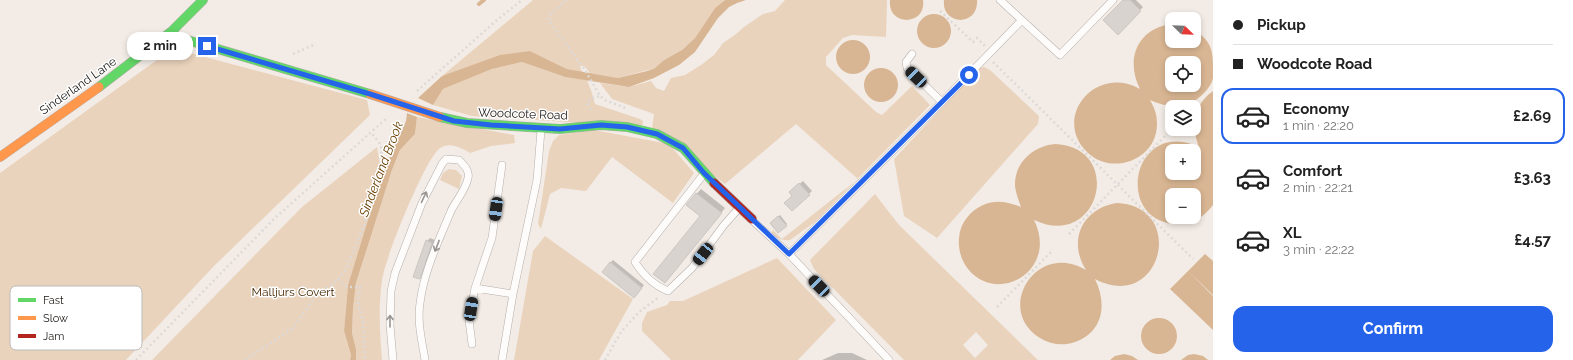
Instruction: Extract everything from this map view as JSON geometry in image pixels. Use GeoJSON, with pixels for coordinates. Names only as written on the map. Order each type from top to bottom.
{"type":"FeatureCollection","features":[{"type":"Feature","properties":{"kind":"street","name":"Sinderland Lane"},"geometry":{"type":"LineString","coordinates":[[0,157],[121,71],[172,32],[204,0]]}},
{"type":"Feature","properties":{"kind":"street","name":"Woodcote Road"},"geometry":{"type":"LineString","coordinates":[[172,32],[178,37],[370,94],[440,117],[467,123],[560,129],[601,125],[627,127],[657,134],[683,148],[704,173],[752,219]]}},
{"type":"Feature","properties":{"kind":"lane"},"geometry":{"type":"LineString","coordinates":[[1000,0],[1021,21],[1060,55],[1113,0]]}},
{"type":"Feature","properties":{"kind":"lane"},"geometry":{"type":"LineString","coordinates":[[789,254],[1021,21]]}},
{"type":"Feature","properties":{"kind":"lane"},"geometry":{"type":"LineString","coordinates":[[912,54],[906,62],[907,68],[942,102]]}},
{"type":"Feature","properties":{"kind":"lane"},"geometry":{"type":"LineString","coordinates":[[502,360],[537,180],[541,127]]}},
{"type":"Feature","properties":{"kind":"lane"},"geometry":{"type":"LineString","coordinates":[[393,360],[390,325],[391,291],[395,273],[422,203],[438,171],[446,159],[459,160],[468,172],[468,178],[452,208],[437,246],[424,280],[420,303],[419,323],[425,360]]}},
{"type":"Feature","properties":{"kind":"lane"},"geometry":{"type":"LineString","coordinates":[[472,344],[470,320],[475,288],[492,238],[502,165]]}},
{"type":"Feature","properties":{"kind":"lane"},"geometry":{"type":"LineString","coordinates":[[704,173],[635,262],[644,275],[661,288],[668,291],[692,268],[724,225],[739,208]]}},
{"type":"Feature","properties":{"kind":"lane","name":"Woodcote Road"},"geometry":{"type":"LineString","coordinates":[[752,219],[789,254],[889,360]]}},
{"type":"Feature","properties":{"kind":"lane"},"geometry":{"type":"LineString","coordinates":[[475,288],[514,294]]}},
{"type":"Feature","properties":{"kind":"path"},"geometry":{"type":"LineString","coordinates":[[417,92],[497,20],[522,0]]}},
{"type":"Feature","properties":{"kind":"path"},"geometry":{"type":"LineString","coordinates":[[566,0],[550,15],[549,21],[585,70],[600,96],[593,98]]}},
{"type":"Feature","properties":{"kind":"path"},"geometry":{"type":"LineString","coordinates":[[940,11],[973,42],[977,38],[989,54],[1193,258]]}},
{"type":"Feature","properties":{"kind":"path"},"geometry":{"type":"LineString","coordinates":[[136,360],[275,218],[394,112]]}},
{"type":"Feature","properties":{"kind":"path"},"geometry":{"type":"LineString","coordinates":[[245,360],[293,328],[317,294],[334,283],[344,273],[366,223],[382,166],[381,145],[371,132]]}},
{"type":"Feature","properties":{"kind":"path"},"geometry":{"type":"LineString","coordinates":[[1069,234],[1165,136]]}},
{"type":"Feature","properties":{"kind":"path"},"geometry":{"type":"LineString","coordinates":[[997,307],[1053,250]]}},
{"type":"Feature","properties":{"kind":"path"},"geometry":{"type":"LineString","coordinates":[[338,279],[347,287],[360,287],[358,304],[364,320],[365,360]]}},
{"type":"Feature","properties":{"kind":"path"},"geometry":{"type":"LineString","coordinates":[[605,360],[625,327],[639,312],[668,291]]}},
{"type":"Feature","properties":{"kind":"green space"},"geometry":{"type":"Polygon","coordinates":[[[533,0],[725,0],[715,8],[695,38],[682,50],[664,60],[655,68],[618,78],[590,73],[584,66],[580,66],[582,72],[567,69],[530,51],[442,76],[533,0]]]}},
{"type":"Feature","properties":{"kind":"green space"},"geometry":{"type":"Polygon","coordinates":[[[785,0],[887,0],[886,37],[852,35],[843,38],[826,57],[826,65],[876,112],[882,115],[912,86],[930,105],[858,179],[796,124],[725,184],[652,129],[654,114],[612,99],[600,83],[629,87],[651,81],[656,88],[664,91],[671,78],[685,75],[701,65],[714,55],[723,43],[763,14],[775,11],[785,0]]]}},
{"type":"Feature","properties":{"kind":"green space"},"geometry":{"type":"Polygon","coordinates":[[[175,49],[367,100],[370,115],[213,267],[142,343],[142,286],[10,286],[10,350],[135,350],[126,360],[0,360],[0,173],[157,60],[175,49]]]}},
{"type":"Feature","properties":{"kind":"green space"},"geometry":{"type":"Polygon","coordinates":[[[522,62],[565,77],[587,80],[595,104],[640,119],[643,121],[642,127],[472,116],[433,105],[443,89],[492,69],[522,62]]]}},
{"type":"Feature","properties":{"kind":"green space"},"geometry":{"type":"Polygon","coordinates":[[[984,67],[990,70],[1039,116],[1038,124],[937,238],[904,216],[894,159],[979,68],[984,67]]]}},
{"type":"Feature","properties":{"kind":"green space"},"geometry":{"type":"Polygon","coordinates":[[[417,117],[514,135],[515,143],[491,146],[470,153],[451,145],[439,149],[433,157],[415,190],[397,233],[384,270],[380,311],[382,360],[356,360],[356,349],[352,333],[356,283],[392,170],[400,150],[415,134],[417,117]]]}},
{"type":"Feature","properties":{"kind":"green space"},"geometry":{"type":"Polygon","coordinates":[[[594,130],[669,144],[694,173],[673,203],[612,157],[586,191],[561,188],[550,194],[541,229],[538,224],[549,151],[553,141],[559,135],[594,130]]]}},
{"type":"Feature","properties":{"kind":"green space","name":"Malljurs Covert"},"geometry":{"type":"Polygon","coordinates":[[[377,147],[382,174],[348,285],[344,331],[351,355],[350,360],[152,360],[302,207],[377,147]]]}},
{"type":"Feature","properties":{"kind":"green space"},"geometry":{"type":"Polygon","coordinates":[[[449,169],[456,170],[462,176],[459,189],[440,180],[443,173],[449,169]]]}},
{"type":"Feature","properties":{"kind":"green space"},"geometry":{"type":"Polygon","coordinates":[[[855,182],[815,222],[790,240],[780,239],[771,234],[773,230],[782,239],[855,182]]]}},
{"type":"Feature","properties":{"kind":"green space"},"geometry":{"type":"Polygon","coordinates":[[[875,194],[899,225],[1038,360],[904,360],[814,269],[810,260],[875,194]],[[976,332],[963,345],[975,358],[988,345],[976,332]]]}},
{"type":"Feature","properties":{"kind":"green space"},"geometry":{"type":"Polygon","coordinates":[[[545,236],[633,299],[599,360],[514,360],[533,251],[545,236]]]}},
{"type":"Feature","properties":{"kind":"green space"},"geometry":{"type":"Polygon","coordinates":[[[777,258],[836,320],[798,360],[671,360],[642,331],[642,323],[647,312],[667,305],[670,301],[683,301],[777,258]]]}},
{"type":"Feature","properties":{"kind":"shaded area"},"geometry":{"type":"Polygon","coordinates":[[[725,0],[746,0],[729,7],[718,18],[695,52],[679,65],[654,78],[629,87],[565,77],[522,62],[492,69],[443,89],[433,105],[418,98],[442,76],[500,55],[530,51],[567,69],[618,78],[647,71],[655,68],[664,60],[682,50],[695,38],[715,8],[725,0]]]}},
{"type":"Feature","properties":{"kind":"shaded area"},"geometry":{"type":"Polygon","coordinates":[[[890,0],[923,0],[923,9],[914,19],[900,19],[894,15],[891,9],[890,0]]]}},
{"type":"Feature","properties":{"kind":"shaded area"},"geometry":{"type":"Polygon","coordinates":[[[944,0],[977,0],[976,9],[967,19],[954,19],[948,15],[945,9],[944,0]]]}},
{"type":"Feature","properties":{"kind":"shaded area"},"geometry":{"type":"Polygon","coordinates":[[[934,14],[946,19],[951,31],[946,43],[934,48],[922,43],[917,31],[922,19],[934,14]]]}},
{"type":"Feature","properties":{"kind":"shaded area"},"geometry":{"type":"Polygon","coordinates":[[[1165,26],[1165,48],[1201,48],[1201,35],[1207,41],[1211,49],[1213,59],[1212,82],[1207,90],[1195,100],[1165,100],[1165,105],[1150,100],[1154,108],[1157,123],[1155,136],[1150,146],[1142,155],[1132,160],[1120,163],[1109,163],[1097,159],[1087,152],[1077,139],[1074,124],[1077,111],[1084,98],[1094,89],[1108,84],[1123,83],[1140,89],[1136,78],[1134,57],[1137,47],[1150,32],[1165,26]]]}},
{"type":"Feature","properties":{"kind":"shaded area"},"geometry":{"type":"Polygon","coordinates":[[[853,40],[865,45],[870,57],[865,69],[853,74],[841,69],[836,57],[841,45],[853,40]]]}},
{"type":"Feature","properties":{"kind":"shaded area"},"geometry":{"type":"Polygon","coordinates":[[[881,68],[893,73],[898,85],[893,97],[881,102],[869,97],[864,85],[869,73],[881,68]]]}},
{"type":"Feature","properties":{"kind":"shaded area"},"geometry":{"type":"Polygon","coordinates":[[[1213,91],[1213,205],[1201,217],[1201,188],[1165,188],[1165,221],[1157,219],[1144,207],[1138,191],[1139,174],[1146,158],[1158,146],[1165,144],[1165,180],[1201,180],[1201,144],[1198,144],[1196,136],[1201,136],[1201,103],[1213,91]]]}},
{"type":"Feature","properties":{"kind":"shaded area"},"geometry":{"type":"Polygon","coordinates":[[[407,113],[417,117],[415,134],[400,150],[392,170],[356,283],[352,333],[356,349],[356,360],[350,360],[351,355],[344,331],[348,285],[382,174],[406,121],[407,113]]]}},
{"type":"Feature","properties":{"kind":"shaded area"},"geometry":{"type":"Polygon","coordinates":[[[1176,142],[1185,144],[1167,144],[1176,142]]]}},
{"type":"Feature","properties":{"kind":"shaded area"},"geometry":{"type":"Polygon","coordinates":[[[1055,144],[1077,149],[1091,162],[1097,178],[1096,195],[1088,210],[1075,222],[1057,226],[1034,220],[1040,238],[1038,254],[1032,267],[1022,277],[1009,283],[994,284],[980,280],[968,269],[960,254],[959,238],[961,227],[970,214],[988,203],[1002,202],[1021,207],[1015,186],[1021,163],[1032,152],[1039,148],[1055,144]]]}},
{"type":"Feature","properties":{"kind":"shaded area"},"geometry":{"type":"Polygon","coordinates":[[[1117,203],[1139,209],[1153,221],[1159,238],[1157,255],[1150,271],[1136,282],[1118,286],[1095,279],[1099,288],[1102,307],[1097,324],[1085,337],[1075,342],[1062,344],[1049,342],[1040,338],[1027,326],[1021,311],[1021,296],[1027,282],[1037,271],[1051,264],[1068,263],[1086,270],[1080,259],[1078,248],[1078,237],[1082,227],[1087,218],[1095,211],[1105,206],[1117,203]]]}},
{"type":"Feature","properties":{"kind":"shaded area"},"geometry":{"type":"Polygon","coordinates":[[[1205,254],[1213,261],[1213,295],[1188,271],[1205,254]]]}},
{"type":"Feature","properties":{"kind":"shaded area"},"geometry":{"type":"Polygon","coordinates":[[[1188,271],[1213,296],[1213,330],[1170,289],[1188,271]]]}},
{"type":"Feature","properties":{"kind":"shaded area"},"geometry":{"type":"Polygon","coordinates":[[[1163,318],[1172,323],[1176,329],[1176,343],[1172,349],[1163,354],[1155,354],[1146,349],[1142,343],[1141,332],[1146,323],[1152,319],[1163,318]]]}},
{"type":"Feature","properties":{"kind":"shaded area"},"geometry":{"type":"Polygon","coordinates":[[[1124,354],[1132,356],[1138,360],[1110,360],[1115,356],[1124,354]]]}},
{"type":"Feature","properties":{"kind":"shaded area"},"geometry":{"type":"Polygon","coordinates":[[[1194,354],[1203,356],[1208,360],[1181,360],[1188,355],[1194,354]]]}},
{"type":"Feature","properties":{"kind":"building"},"geometry":{"type":"Polygon","coordinates":[[[1123,0],[1130,0],[1141,11],[1118,35],[1103,20],[1123,0]]]}},
{"type":"Feature","properties":{"kind":"building"},"geometry":{"type":"Polygon","coordinates":[[[799,183],[810,195],[792,211],[784,203],[792,196],[789,192],[799,183]]]}},
{"type":"Feature","properties":{"kind":"building"},"geometry":{"type":"Polygon","coordinates":[[[696,193],[722,213],[665,283],[653,274],[700,216],[686,205],[696,193]]]}},
{"type":"Feature","properties":{"kind":"building"},"geometry":{"type":"Polygon","coordinates":[[[778,216],[787,226],[778,233],[770,223],[778,216]]]}},
{"type":"Feature","properties":{"kind":"building"},"geometry":{"type":"Polygon","coordinates":[[[426,240],[432,243],[420,279],[413,277],[426,240]]]}},
{"type":"Feature","properties":{"kind":"building"},"geometry":{"type":"Polygon","coordinates":[[[610,262],[642,288],[634,298],[602,272],[610,262]]]}},
{"type":"Feature","properties":{"kind":"waterway"},"geometry":{"type":"LineString","coordinates":[[479,4],[484,0]]}},
{"type":"Feature","properties":{"kind":"traffic: fast"},"geometry":{"type":"LineString","coordinates":[[99,87],[172,31],[203,0]]}},
{"type":"Feature","properties":{"kind":"traffic: fast"},"geometry":{"type":"LineString","coordinates":[[172,31],[177,37],[370,94]]}},
{"type":"Feature","properties":{"kind":"traffic: fast"},"geometry":{"type":"LineString","coordinates":[[440,117],[467,123],[560,129],[601,125],[627,127],[657,134],[683,148],[714,183]]}},
{"type":"Feature","properties":{"kind":"traffic: slow"},"geometry":{"type":"LineString","coordinates":[[0,157],[99,87]]}},
{"type":"Feature","properties":{"kind":"traffic: slow"},"geometry":{"type":"LineString","coordinates":[[370,94],[440,117]]}},
{"type":"Feature","properties":{"kind":"traffic: jam"},"geometry":{"type":"LineString","coordinates":[[714,183],[752,219]]}},
{"type":"Feature","properties":{"kind":"route"},"geometry":{"type":"LineString","coordinates":[[207,46],[370,94],[454,121],[491,125],[560,129],[601,125],[627,127],[657,134],[683,148],[704,173],[739,208],[789,254],[969,75]]}},
{"type":"Feature","properties":{"kind":"water label","name":"Sinderland Brook"},"geometry":{"type":"Point","coordinates":[381,169]}}]}
